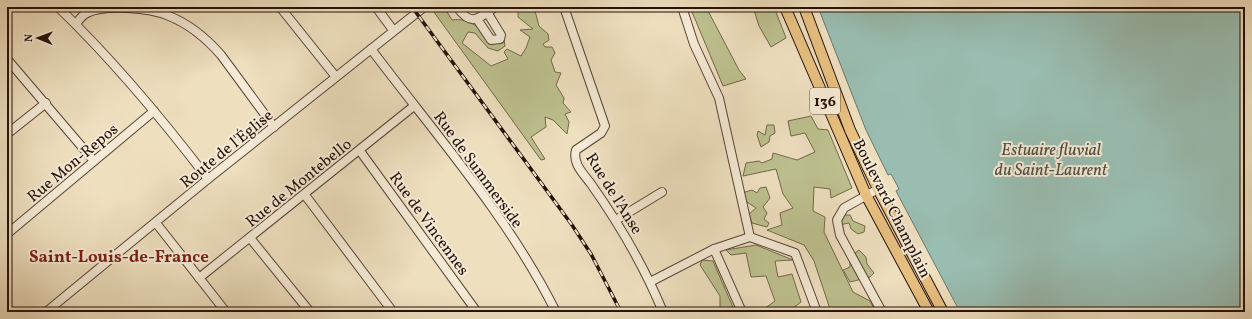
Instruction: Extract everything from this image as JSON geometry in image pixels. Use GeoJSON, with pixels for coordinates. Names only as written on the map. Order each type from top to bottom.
{"type":"FeatureCollection","features":[{"type":"Feature","properties":{"kind":"main road","name":"Boulevard Champlain"},"geometry":{"type":"LineString","coordinates":[[785,7],[866,195],[929,312]]}},
{"type":"Feature","properties":{"kind":"main road","name":"Boulevard Champlain"},"geometry":{"type":"LineString","coordinates":[[804,7],[850,130],[878,189],[943,312]]}},
{"type":"Feature","properties":{"kind":"street"},"geometry":{"type":"LineString","coordinates":[[58,7],[76,24],[154,111],[208,179]]}},
{"type":"Feature","properties":{"kind":"street"},"geometry":{"type":"LineString","coordinates":[[280,7],[336,77]]}},
{"type":"Feature","properties":{"kind":"street"},"geometry":{"type":"LineString","coordinates":[[376,7],[393,30]]}},
{"type":"Feature","properties":{"kind":"street","name":"Route de l'Église"},"geometry":{"type":"LineString","coordinates":[[46,312],[208,179],[393,30],[424,7]]}},
{"type":"Feature","properties":{"kind":"street"},"geometry":{"type":"LineString","coordinates":[[457,7],[467,18],[477,19],[495,7]]}},
{"type":"Feature","properties":{"kind":"street","name":"Rue de l'Anse"},"geometry":{"type":"LineString","coordinates":[[564,7],[605,126],[601,133],[576,150],[574,157],[579,168],[616,220],[650,282],[663,312]]}},
{"type":"Feature","properties":{"kind":"street"},"geometry":{"type":"LineString","coordinates":[[682,7],[694,44],[719,98],[750,237]]}},
{"type":"Feature","properties":{"kind":"street"},"geometry":{"type":"LineString","coordinates":[[76,24],[85,14],[99,9],[154,12],[169,16],[186,25],[211,44],[221,55],[274,127]]}},
{"type":"Feature","properties":{"kind":"street"},"geometry":{"type":"LineString","coordinates":[[477,19],[491,40],[498,40],[501,35],[487,12]]}},
{"type":"Feature","properties":{"kind":"street","name":"Rue de Summerside"},"geometry":{"type":"LineString","coordinates":[[371,49],[494,212],[522,252],[556,312]]}},
{"type":"Feature","properties":{"kind":"street"},"geometry":{"type":"LineString","coordinates":[[7,60],[94,160]]}},
{"type":"Feature","properties":{"kind":"street"},"geometry":{"type":"LineString","coordinates":[[7,134],[46,103]]}},
{"type":"Feature","properties":{"kind":"street","name":"Rue de Montebello"},"geometry":{"type":"LineString","coordinates":[[200,278],[360,151],[414,106]]}},
{"type":"Feature","properties":{"kind":"street","name":"Rue Mon-Repos"},"geometry":{"type":"LineString","coordinates":[[7,234],[154,111]]}},
{"type":"Feature","properties":{"kind":"street","name":"Rue de Vincennes"},"geometry":{"type":"LineString","coordinates":[[360,151],[477,312]]}},
{"type":"Feature","properties":{"kind":"street"},"geometry":{"type":"LineString","coordinates":[[878,189],[844,208],[839,213],[837,220],[838,229],[882,312]]}},
{"type":"Feature","properties":{"kind":"street"},"geometry":{"type":"LineString","coordinates":[[616,220],[662,192]]}},
{"type":"Feature","properties":{"kind":"street"},"geometry":{"type":"LineString","coordinates":[[305,195],[392,312]]}},
{"type":"Feature","properties":{"kind":"street"},"geometry":{"type":"LineString","coordinates":[[156,223],[226,312]]}},
{"type":"Feature","properties":{"kind":"street"},"geometry":{"type":"LineString","coordinates":[[650,282],[714,250],[750,237],[795,253],[817,312]]}},
{"type":"Feature","properties":{"kind":"street"},"geometry":{"type":"LineString","coordinates":[[250,238],[310,312]]}},
{"type":"Feature","properties":{"kind":"street"},"geometry":{"type":"LineString","coordinates":[[714,250],[742,312]]}},
{"type":"Feature","properties":{"kind":"green space"},"geometry":{"type":"Polygon","coordinates":[[[444,7],[452,20],[465,21],[477,26],[498,43],[504,39],[505,46],[498,51],[488,48],[475,33],[468,32],[462,43],[491,66],[508,59],[504,52],[507,49],[521,56],[530,37],[520,30],[533,29],[518,17],[518,7],[534,7],[539,26],[548,34],[549,40],[543,44],[545,47],[552,47],[555,53],[551,60],[555,72],[561,73],[556,85],[564,98],[563,103],[571,112],[565,114],[569,122],[567,134],[553,120],[545,117],[546,127],[531,137],[545,159],[541,160],[431,8],[444,7]]]}},
{"type":"Feature","properties":{"kind":"green space"},"geometry":{"type":"Polygon","coordinates":[[[690,7],[706,7],[739,70],[746,79],[723,86],[690,7]]]}},
{"type":"Feature","properties":{"kind":"green space"},"geometry":{"type":"Polygon","coordinates":[[[753,7],[774,7],[786,38],[771,47],[759,26],[753,7]]]}},
{"type":"Feature","properties":{"kind":"green space"},"geometry":{"type":"Polygon","coordinates":[[[811,116],[818,129],[828,130],[852,188],[831,198],[830,189],[814,187],[813,211],[825,217],[824,232],[853,292],[870,301],[876,312],[831,312],[814,261],[804,245],[767,230],[782,225],[780,213],[793,208],[783,194],[776,169],[743,176],[746,163],[759,161],[762,163],[772,159],[773,153],[797,160],[815,152],[805,133],[791,136],[788,121],[811,116]]]}},
{"type":"Feature","properties":{"kind":"green space"},"geometry":{"type":"Polygon","coordinates":[[[767,125],[774,125],[775,133],[770,136],[769,142],[761,147],[757,135],[758,131],[765,135],[767,125]]]}},
{"type":"Feature","properties":{"kind":"green space"},"geometry":{"type":"Polygon","coordinates":[[[766,187],[770,198],[763,207],[767,213],[764,219],[769,223],[767,227],[752,223],[749,214],[756,208],[747,202],[742,193],[752,190],[757,193],[760,188],[766,187]]]}},
{"type":"Feature","properties":{"kind":"green space"},"geometry":{"type":"Polygon","coordinates":[[[843,215],[850,215],[853,221],[865,226],[864,232],[858,234],[851,229],[849,223],[839,225],[843,215]]]}},
{"type":"Feature","properties":{"kind":"green space"},"geometry":{"type":"Polygon","coordinates":[[[756,245],[793,260],[775,261],[778,277],[792,274],[801,302],[788,312],[768,312],[764,309],[775,301],[766,276],[751,277],[746,253],[731,255],[726,250],[756,245]]]}},
{"type":"Feature","properties":{"kind":"green space"},"geometry":{"type":"Polygon","coordinates":[[[859,250],[866,257],[867,264],[874,273],[870,277],[850,282],[843,270],[850,267],[850,257],[859,250]]]}},
{"type":"Feature","properties":{"kind":"green space"},"geometry":{"type":"Polygon","coordinates":[[[702,260],[713,261],[735,312],[720,312],[720,296],[700,265],[702,260]]]}},
{"type":"Feature","properties":{"kind":"water","name":"Estuaire fluvial du Saint-Laurent"},"geometry":{"type":"Polygon","coordinates":[[[818,7],[1245,7],[1245,312],[960,312],[896,191],[899,189],[891,174],[888,175],[866,130],[818,7]]]}},
{"type":"Feature","properties":{"kind":"railway"},"geometry":{"type":"LineString","coordinates":[[412,7],[572,225],[591,254],[621,312]]}},
{"type":"Feature","properties":{"kind":"district","name":"Saint-Louis-de-France"},"geometry":{"type":"Point","coordinates":[119,256]}}]}
